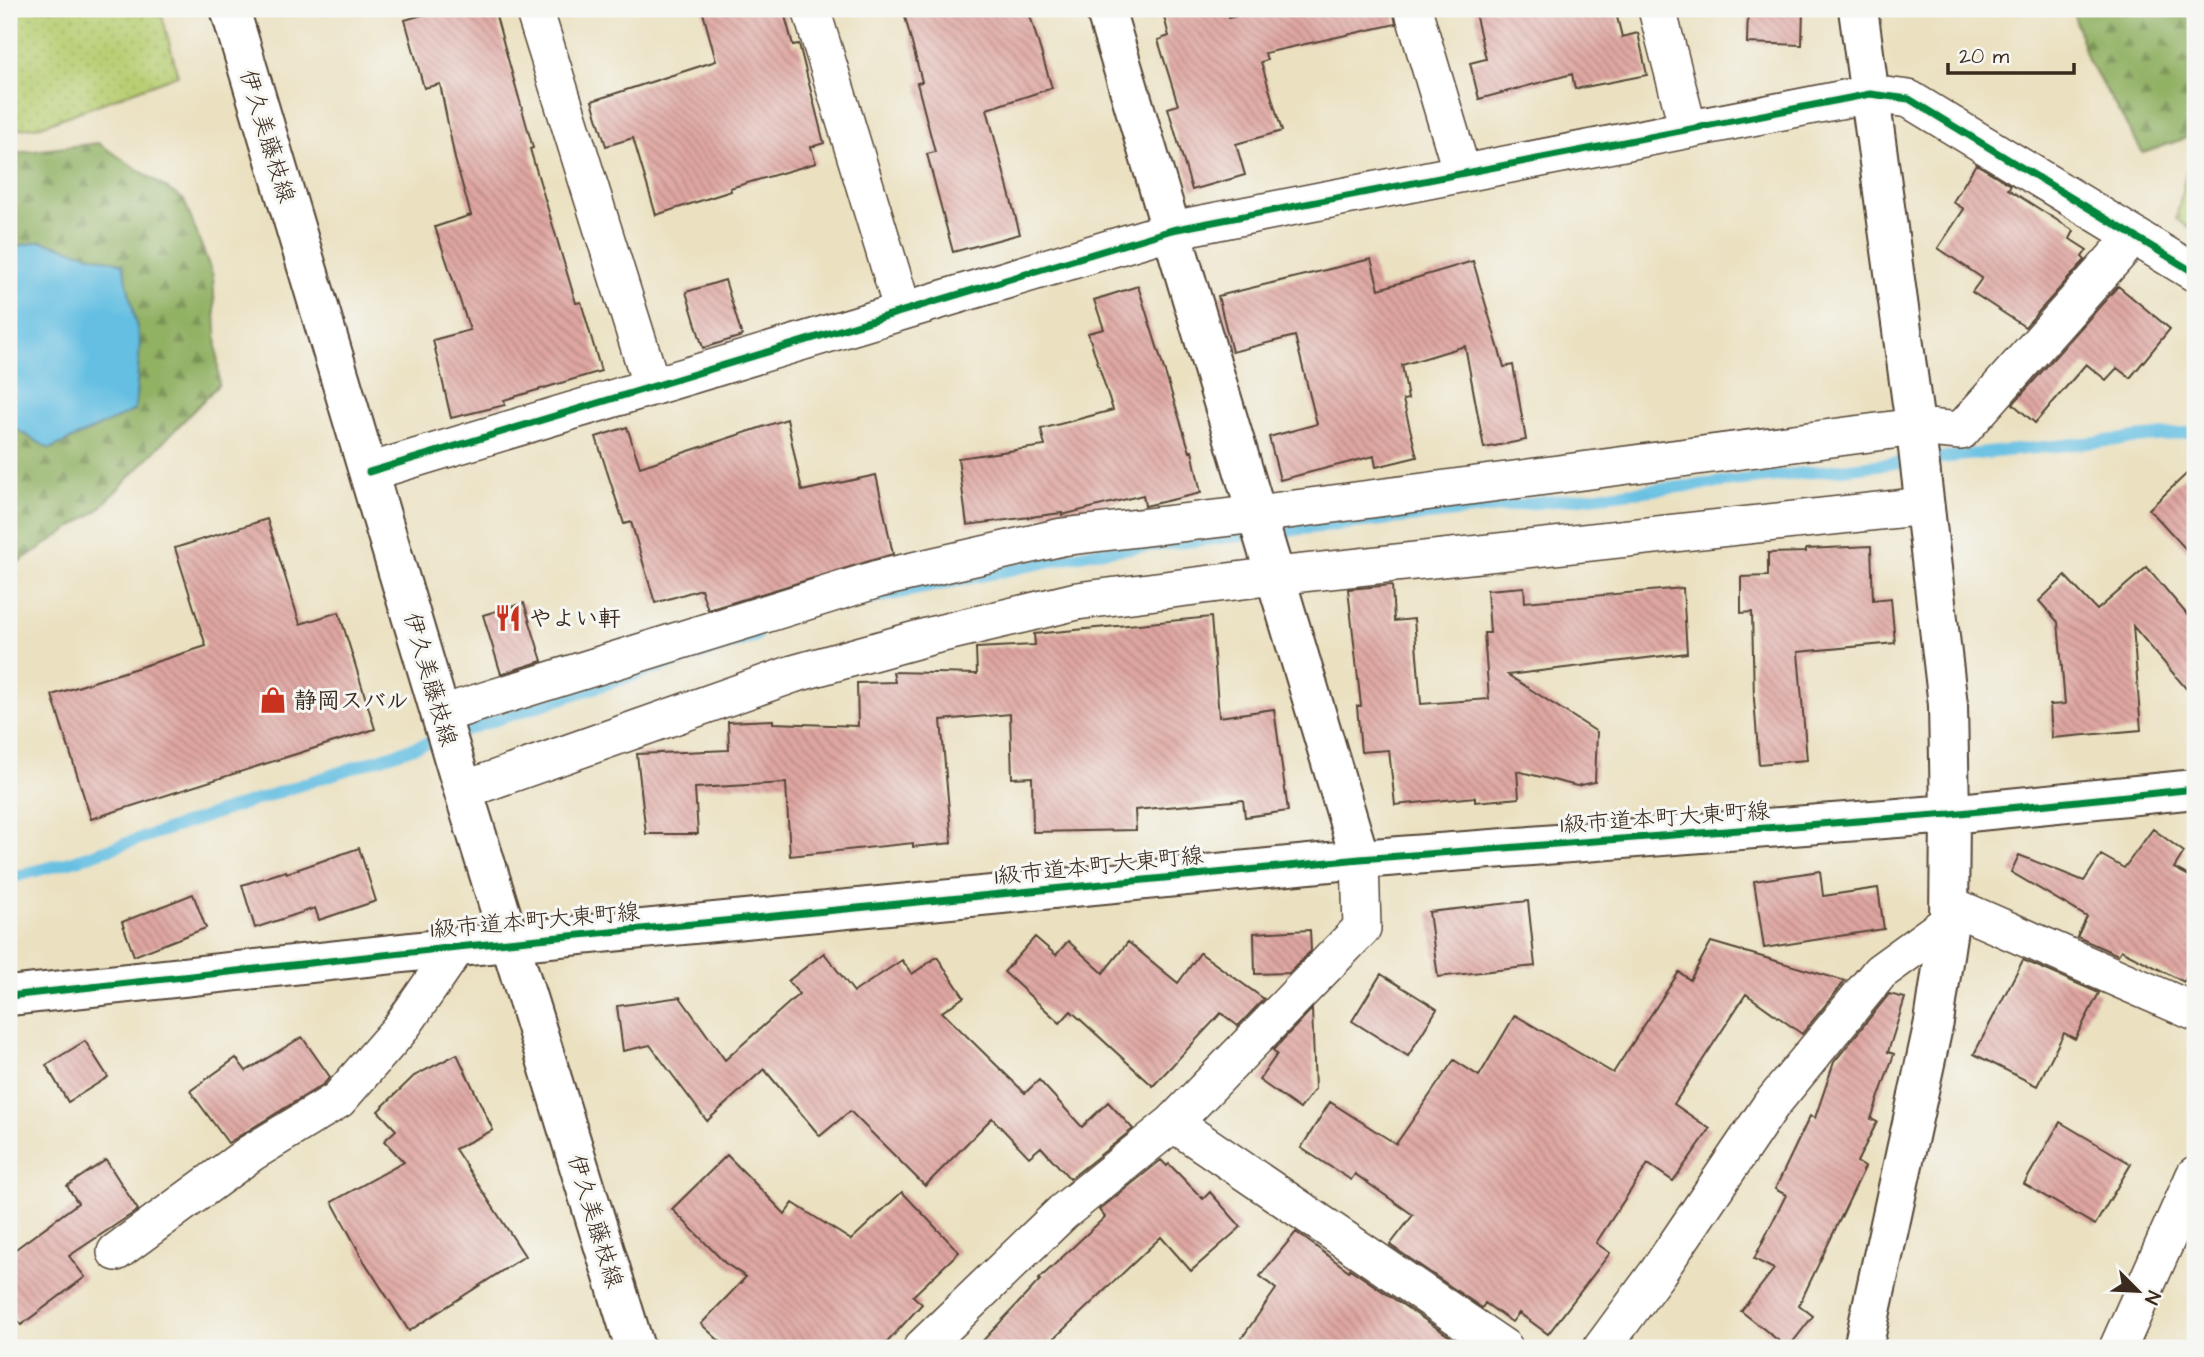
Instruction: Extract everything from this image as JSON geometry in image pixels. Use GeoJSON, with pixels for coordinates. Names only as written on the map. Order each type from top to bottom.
{"type":"FeatureCollection","features":[{"type":"Feature","properties":{"kind":"street","name":"伊久美藤枝線"},"geometry":{"type":"LineString","coordinates":[[230,9],[462,785],[635,1348]]}},
{"type":"Feature","properties":{"kind":"street"},"geometry":{"type":"LineString","coordinates":[[534,9],[652,387]]}},
{"type":"Feature","properties":{"kind":"street"},"geometry":{"type":"LineString","coordinates":[[811,9],[903,311]]}},
{"type":"Feature","properties":{"kind":"street"},"geometry":{"type":"LineString","coordinates":[[922,1348],[1063,1212],[1173,1123],[1362,929],[1360,859],[1105,9]]}},
{"type":"Feature","properties":{"kind":"street"},"geometry":{"type":"LineString","coordinates":[[1413,9],[1462,173]]}},
{"type":"Feature","properties":{"kind":"street"},"geometry":{"type":"LineString","coordinates":[[1657,9],[1688,130]]}},
{"type":"Feature","properties":{"kind":"street"},"geometry":{"type":"LineString","coordinates":[[1858,9],[1925,501],[1948,705],[1950,814],[1950,913],[1934,1022],[1863,1348]]}},
{"type":"Feature","properties":{"kind":"street"},"geometry":{"type":"LineString","coordinates":[[369,472],[1172,230],[1870,93],[1909,99],[2195,273]]}},
{"type":"Feature","properties":{"kind":"street"},"geometry":{"type":"LineString","coordinates":[[443,718],[878,579],[1062,537],[1916,434],[1961,431],[2134,236]]}},
{"type":"Feature","properties":{"kind":"street"},"geometry":{"type":"LineString","coordinates":[[462,785],[793,674],[934,635],[1077,601],[1925,501]]}},
{"type":"Feature","properties":{"kind":"street","name":"1級市道本町大東町線"},"geometry":{"type":"LineString","coordinates":[[9,996],[457,947],[1360,859],[1950,814],[2195,789]]}},
{"type":"Feature","properties":{"kind":"street"},"geometry":{"type":"LineString","coordinates":[[1950,913],[2195,1012]]}},
{"type":"Feature","properties":{"kind":"street"},"geometry":{"type":"LineString","coordinates":[[1602,1348],[1658,1272],[1771,1105],[1880,972],[1950,913]]}},
{"type":"Feature","properties":{"kind":"street"},"geometry":{"type":"LineString","coordinates":[[116,1252],[251,1153],[338,1100],[400,1029],[457,947]]}},
{"type":"Feature","properties":{"kind":"street"},"geometry":{"type":"LineString","coordinates":[[1173,1123],[1504,1348]]}},
{"type":"Feature","properties":{"kind":"street"},"geometry":{"type":"LineString","coordinates":[[2118,1348],[2195,1175]]}},
{"type":"Feature","properties":{"kind":"green space"},"geometry":{"type":"Polygon","coordinates":[[[9,9],[160,9],[178,75],[41,126],[9,130],[9,9]]]}},
{"type":"Feature","properties":{"kind":"green space"},"geometry":{"type":"Polygon","coordinates":[[[2072,9],[2195,9],[2195,135],[2143,153],[2088,60],[2072,9]]]}},
{"type":"Feature","properties":{"kind":"green space"},"geometry":{"type":"Polygon","coordinates":[[[98,143],[184,200],[213,276],[219,384],[97,511],[9,568],[9,154],[98,143]]]}},
{"type":"Feature","properties":{"kind":"green space"},"geometry":{"type":"Polygon","coordinates":[[[2187,170],[2195,170],[2195,231],[2176,219],[2187,170]]]}},
{"type":"Feature","properties":{"kind":"water"},"geometry":{"type":"Polygon","coordinates":[[[41,241],[123,264],[140,342],[135,410],[50,449],[9,425],[9,248],[41,241]]]}},
{"type":"Feature","properties":{"kind":"building"},"geometry":{"type":"Polygon","coordinates":[[[443,9],[494,9],[533,148],[530,149],[576,303],[581,302],[601,371],[504,400],[505,405],[451,418],[433,340],[470,330],[435,227],[471,215],[455,159],[440,84],[424,88],[405,20],[443,9]]]}},
{"type":"Feature","properties":{"kind":"building"},"geometry":{"type":"Polygon","coordinates":[[[702,9],[783,9],[793,45],[799,44],[824,143],[811,147],[816,163],[730,188],[731,191],[656,215],[633,138],[606,146],[592,101],[716,61],[702,9]]]}},
{"type":"Feature","properties":{"kind":"building"},"geometry":{"type":"Polygon","coordinates":[[[903,9],[1028,9],[1052,88],[987,109],[1020,234],[953,252],[927,154],[935,152],[917,83],[922,82],[903,9]]]}},
{"type":"Feature","properties":{"kind":"building"},"geometry":{"type":"Polygon","coordinates":[[[1162,9],[1227,9],[1229,18],[1260,9],[1393,9],[1396,24],[1265,53],[1267,60],[1261,62],[1282,131],[1236,144],[1245,175],[1192,190],[1168,108],[1178,105],[1158,40],[1169,36],[1162,9]]]}},
{"type":"Feature","properties":{"kind":"building"},"geometry":{"type":"Polygon","coordinates":[[[1474,9],[1615,9],[1622,37],[1638,33],[1647,75],[1575,89],[1572,74],[1479,99],[1470,63],[1486,59],[1474,9]]]}},
{"type":"Feature","properties":{"kind":"building"},"geometry":{"type":"Polygon","coordinates":[[[1748,9],[1803,9],[1802,45],[1747,43],[1748,9]]]}},
{"type":"Feature","properties":{"kind":"building"},"geometry":{"type":"Polygon","coordinates":[[[1976,164],[2011,185],[2008,189],[2074,231],[2070,239],[2087,250],[2082,257],[2085,260],[2025,327],[1972,292],[1982,278],[1938,248],[1964,209],[1953,202],[1976,164]]]}},
{"type":"Feature","properties":{"kind":"building"},"geometry":{"type":"Polygon","coordinates":[[[1371,259],[1379,289],[1473,261],[1504,367],[1513,365],[1526,440],[1484,448],[1465,346],[1402,365],[1408,399],[1403,400],[1417,457],[1376,467],[1374,456],[1280,480],[1269,437],[1317,424],[1295,336],[1232,352],[1218,296],[1371,259]]]}},
{"type":"Feature","properties":{"kind":"building"},"geometry":{"type":"Polygon","coordinates":[[[725,280],[742,336],[703,348],[686,292],[725,280]]]}},
{"type":"Feature","properties":{"kind":"building"},"geometry":{"type":"Polygon","coordinates":[[[1138,286],[1190,452],[1192,451],[1201,493],[1145,506],[1143,495],[1062,515],[967,525],[958,458],[1045,446],[1041,429],[1113,410],[1088,333],[1104,329],[1094,300],[1138,286]]]}},
{"type":"Feature","properties":{"kind":"building"},"geometry":{"type":"Polygon","coordinates":[[[2118,286],[2170,329],[2130,378],[2117,368],[2106,380],[2086,364],[2035,423],[2013,404],[2118,286]]]}},
{"type":"Feature","properties":{"kind":"building"},"geometry":{"type":"Polygon","coordinates":[[[787,419],[802,491],[876,475],[893,554],[708,610],[701,589],[655,603],[631,522],[624,524],[596,437],[627,427],[640,467],[787,419]]]}},
{"type":"Feature","properties":{"kind":"building"},"geometry":{"type":"Polygon","coordinates":[[[2195,466],[2195,559],[2149,509],[2195,466]]]}},
{"type":"Feature","properties":{"kind":"building"},"geometry":{"type":"Polygon","coordinates":[[[267,519],[300,624],[339,612],[375,729],[91,819],[52,695],[206,646],[175,548],[267,519]]]}},
{"type":"Feature","properties":{"kind":"building"},"geometry":{"type":"Polygon","coordinates":[[[1871,546],[1873,600],[1891,598],[1895,643],[1798,652],[1807,760],[1759,764],[1752,612],[1741,613],[1741,577],[1768,576],[1768,553],[1871,546]]]}},
{"type":"Feature","properties":{"kind":"building"},"geometry":{"type":"Polygon","coordinates":[[[2147,567],[2195,624],[2195,699],[2133,626],[2141,730],[2052,738],[2050,705],[2065,704],[2058,622],[2039,601],[2065,576],[2097,610],[2147,567]]]}},
{"type":"Feature","properties":{"kind":"building"},"geometry":{"type":"Polygon","coordinates":[[[1392,585],[1394,621],[1414,619],[1421,704],[1489,699],[1484,633],[1490,633],[1487,590],[1524,587],[1525,602],[1683,588],[1687,653],[1508,675],[1597,732],[1595,782],[1577,786],[1517,771],[1519,798],[1475,802],[1475,797],[1395,805],[1389,750],[1361,752],[1357,706],[1361,706],[1348,589],[1392,585]]]}},
{"type":"Feature","properties":{"kind":"building"},"geometry":{"type":"Polygon","coordinates":[[[524,603],[542,661],[501,674],[483,615],[524,603]]]}},
{"type":"Feature","properties":{"kind":"building"},"geometry":{"type":"Polygon","coordinates":[[[1211,617],[1219,717],[1274,709],[1288,811],[1245,817],[1243,800],[1135,810],[1136,830],[1033,832],[1032,777],[1012,778],[1010,714],[941,720],[952,843],[913,847],[913,843],[790,856],[786,783],[695,788],[698,834],[646,834],[637,754],[729,750],[728,722],[773,720],[773,723],[858,726],[857,683],[895,682],[893,672],[977,674],[976,648],[1035,645],[1034,634],[1211,617]]]}},
{"type":"Feature","properties":{"kind":"building"},"geometry":{"type":"Polygon","coordinates":[[[2153,829],[2184,852],[2174,868],[2195,879],[2195,960],[2184,982],[2121,950],[2118,955],[2077,937],[2087,917],[2011,872],[2019,855],[2084,881],[2101,855],[2124,868],[2153,829]]]}},
{"type":"Feature","properties":{"kind":"building"},"geometry":{"type":"Polygon","coordinates":[[[359,848],[376,901],[319,920],[315,908],[255,928],[242,885],[286,871],[287,873],[359,848]]]}},
{"type":"Feature","properties":{"kind":"building"},"geometry":{"type":"Polygon","coordinates":[[[1820,871],[1823,896],[1878,888],[1884,929],[1764,948],[1754,881],[1820,871]]]}},
{"type":"Feature","properties":{"kind":"building"},"geometry":{"type":"Polygon","coordinates":[[[193,894],[206,928],[134,956],[122,922],[193,894]]]}},
{"type":"Feature","properties":{"kind":"building"},"geometry":{"type":"Polygon","coordinates":[[[1528,901],[1535,966],[1438,977],[1429,912],[1528,901]]]}},
{"type":"Feature","properties":{"kind":"building"},"geometry":{"type":"Polygon","coordinates":[[[1310,930],[1311,951],[1289,973],[1255,974],[1254,933],[1310,930]]]}},
{"type":"Feature","properties":{"kind":"building"},"geometry":{"type":"Polygon","coordinates":[[[1035,937],[1056,955],[1068,941],[1103,973],[1128,942],[1178,983],[1200,953],[1264,999],[1238,1026],[1221,1013],[1153,1086],[1071,1011],[1060,1023],[1004,972],[1035,937]]]}},
{"type":"Feature","properties":{"kind":"building"},"geometry":{"type":"Polygon","coordinates":[[[1711,942],[1845,981],[1802,1034],[1746,994],[1674,1104],[1710,1129],[1673,1181],[1648,1164],[1596,1243],[1610,1253],[1548,1334],[1519,1313],[1512,1322],[1485,1303],[1482,1308],[1390,1245],[1413,1215],[1355,1174],[1351,1180],[1301,1148],[1330,1102],[1396,1144],[1454,1060],[1479,1076],[1515,1015],[1613,1073],[1679,972],[1690,980],[1711,942]]]}},
{"type":"Feature","properties":{"kind":"building"},"geometry":{"type":"Polygon","coordinates":[[[824,953],[854,992],[902,960],[912,974],[937,957],[964,997],[942,1012],[1025,1093],[1039,1080],[1082,1127],[1108,1102],[1133,1129],[1070,1179],[1041,1147],[1029,1157],[992,1118],[925,1186],[850,1111],[820,1136],[764,1069],[707,1121],[650,1045],[623,1051],[617,1006],[680,997],[725,1060],[799,994],[788,981],[824,953]]]}},
{"type":"Feature","properties":{"kind":"building"},"geometry":{"type":"Polygon","coordinates":[[[2023,960],[2099,993],[2075,1039],[2064,1033],[2037,1086],[1974,1054],[2023,960]]]}},
{"type":"Feature","properties":{"kind":"building"},"geometry":{"type":"Polygon","coordinates":[[[1381,974],[1437,1009],[1408,1056],[1352,1021],[1381,974]]]}},
{"type":"Feature","properties":{"kind":"building"},"geometry":{"type":"Polygon","coordinates":[[[1889,994],[1905,998],[1888,1052],[1894,1054],[1871,1119],[1877,1122],[1857,1162],[1865,1167],[1799,1305],[1813,1316],[1788,1348],[1741,1311],[1774,1269],[1754,1259],[1786,1195],[1775,1189],[1810,1116],[1815,1118],[1834,1062],[1889,994]]]}},
{"type":"Feature","properties":{"kind":"building"},"geometry":{"type":"Polygon","coordinates":[[[1312,1009],[1315,1089],[1300,1109],[1259,1080],[1277,1054],[1273,1050],[1312,1009]]]}},
{"type":"Feature","properties":{"kind":"building"},"geometry":{"type":"Polygon","coordinates":[[[302,1037],[330,1077],[324,1084],[228,1143],[190,1091],[236,1058],[246,1071],[302,1037]]]}},
{"type":"Feature","properties":{"kind":"building"},"geometry":{"type":"Polygon","coordinates":[[[85,1041],[108,1077],[68,1102],[46,1065],[85,1041]]]}},
{"type":"Feature","properties":{"kind":"building"},"geometry":{"type":"Polygon","coordinates":[[[457,1054],[493,1130],[455,1149],[525,1256],[409,1331],[364,1261],[332,1202],[404,1162],[384,1141],[396,1130],[378,1111],[414,1076],[457,1054]]]}},
{"type":"Feature","properties":{"kind":"building"},"geometry":{"type":"Polygon","coordinates":[[[2060,1122],[2131,1164],[2095,1225],[2024,1184],[2060,1122]]]}},
{"type":"Feature","properties":{"kind":"building"},"geometry":{"type":"Polygon","coordinates":[[[727,1155],[785,1214],[793,1203],[851,1240],[902,1192],[959,1252],[913,1296],[922,1304],[882,1348],[727,1348],[701,1324],[746,1277],[725,1263],[672,1209],[727,1155]]]}},
{"type":"Feature","properties":{"kind":"building"},"geometry":{"type":"Polygon","coordinates":[[[106,1160],[138,1210],[69,1256],[85,1277],[21,1325],[9,1308],[9,1254],[78,1203],[67,1186],[106,1160]]]}},
{"type":"Feature","properties":{"kind":"building"},"geometry":{"type":"Polygon","coordinates":[[[1161,1160],[1167,1166],[1169,1164],[1203,1199],[1210,1192],[1241,1227],[1191,1271],[1161,1237],[1044,1348],[976,1348],[1039,1279],[1105,1217],[1099,1210],[1161,1160]]]}},
{"type":"Feature","properties":{"kind":"building"},"geometry":{"type":"Polygon","coordinates":[[[1296,1232],[1349,1271],[1350,1269],[1459,1343],[1455,1348],[1235,1348],[1276,1289],[1260,1276],[1296,1232]]]}},
{"type":"Feature","properties":{"kind":"waterway"},"geometry":{"type":"LineString","coordinates":[[867,600],[1095,552],[2195,432]]}},
{"type":"Feature","properties":{"kind":"waterway"},"geometry":{"type":"LineString","coordinates":[[9,878],[70,862],[756,636]]}},
{"type":"Feature","properties":{"kind":"cycle path"},"geometry":{"type":"LineString","coordinates":[[369,472],[1172,230],[1870,94],[1909,99],[2195,273]]}},
{"type":"Feature","properties":{"kind":"cycle path"},"geometry":{"type":"LineString","coordinates":[[9,996],[457,947],[1360,859],[1950,814],[2195,789]]}},
{"type":"Feature","properties":{"kind":"place","name":"やよい軒"},"geometry":{"type":"Point","coordinates":[508,618]}},
{"type":"Feature","properties":{"kind":"place","name":"静岡スバル"},"geometry":{"type":"Point","coordinates":[273,700]}}]}
